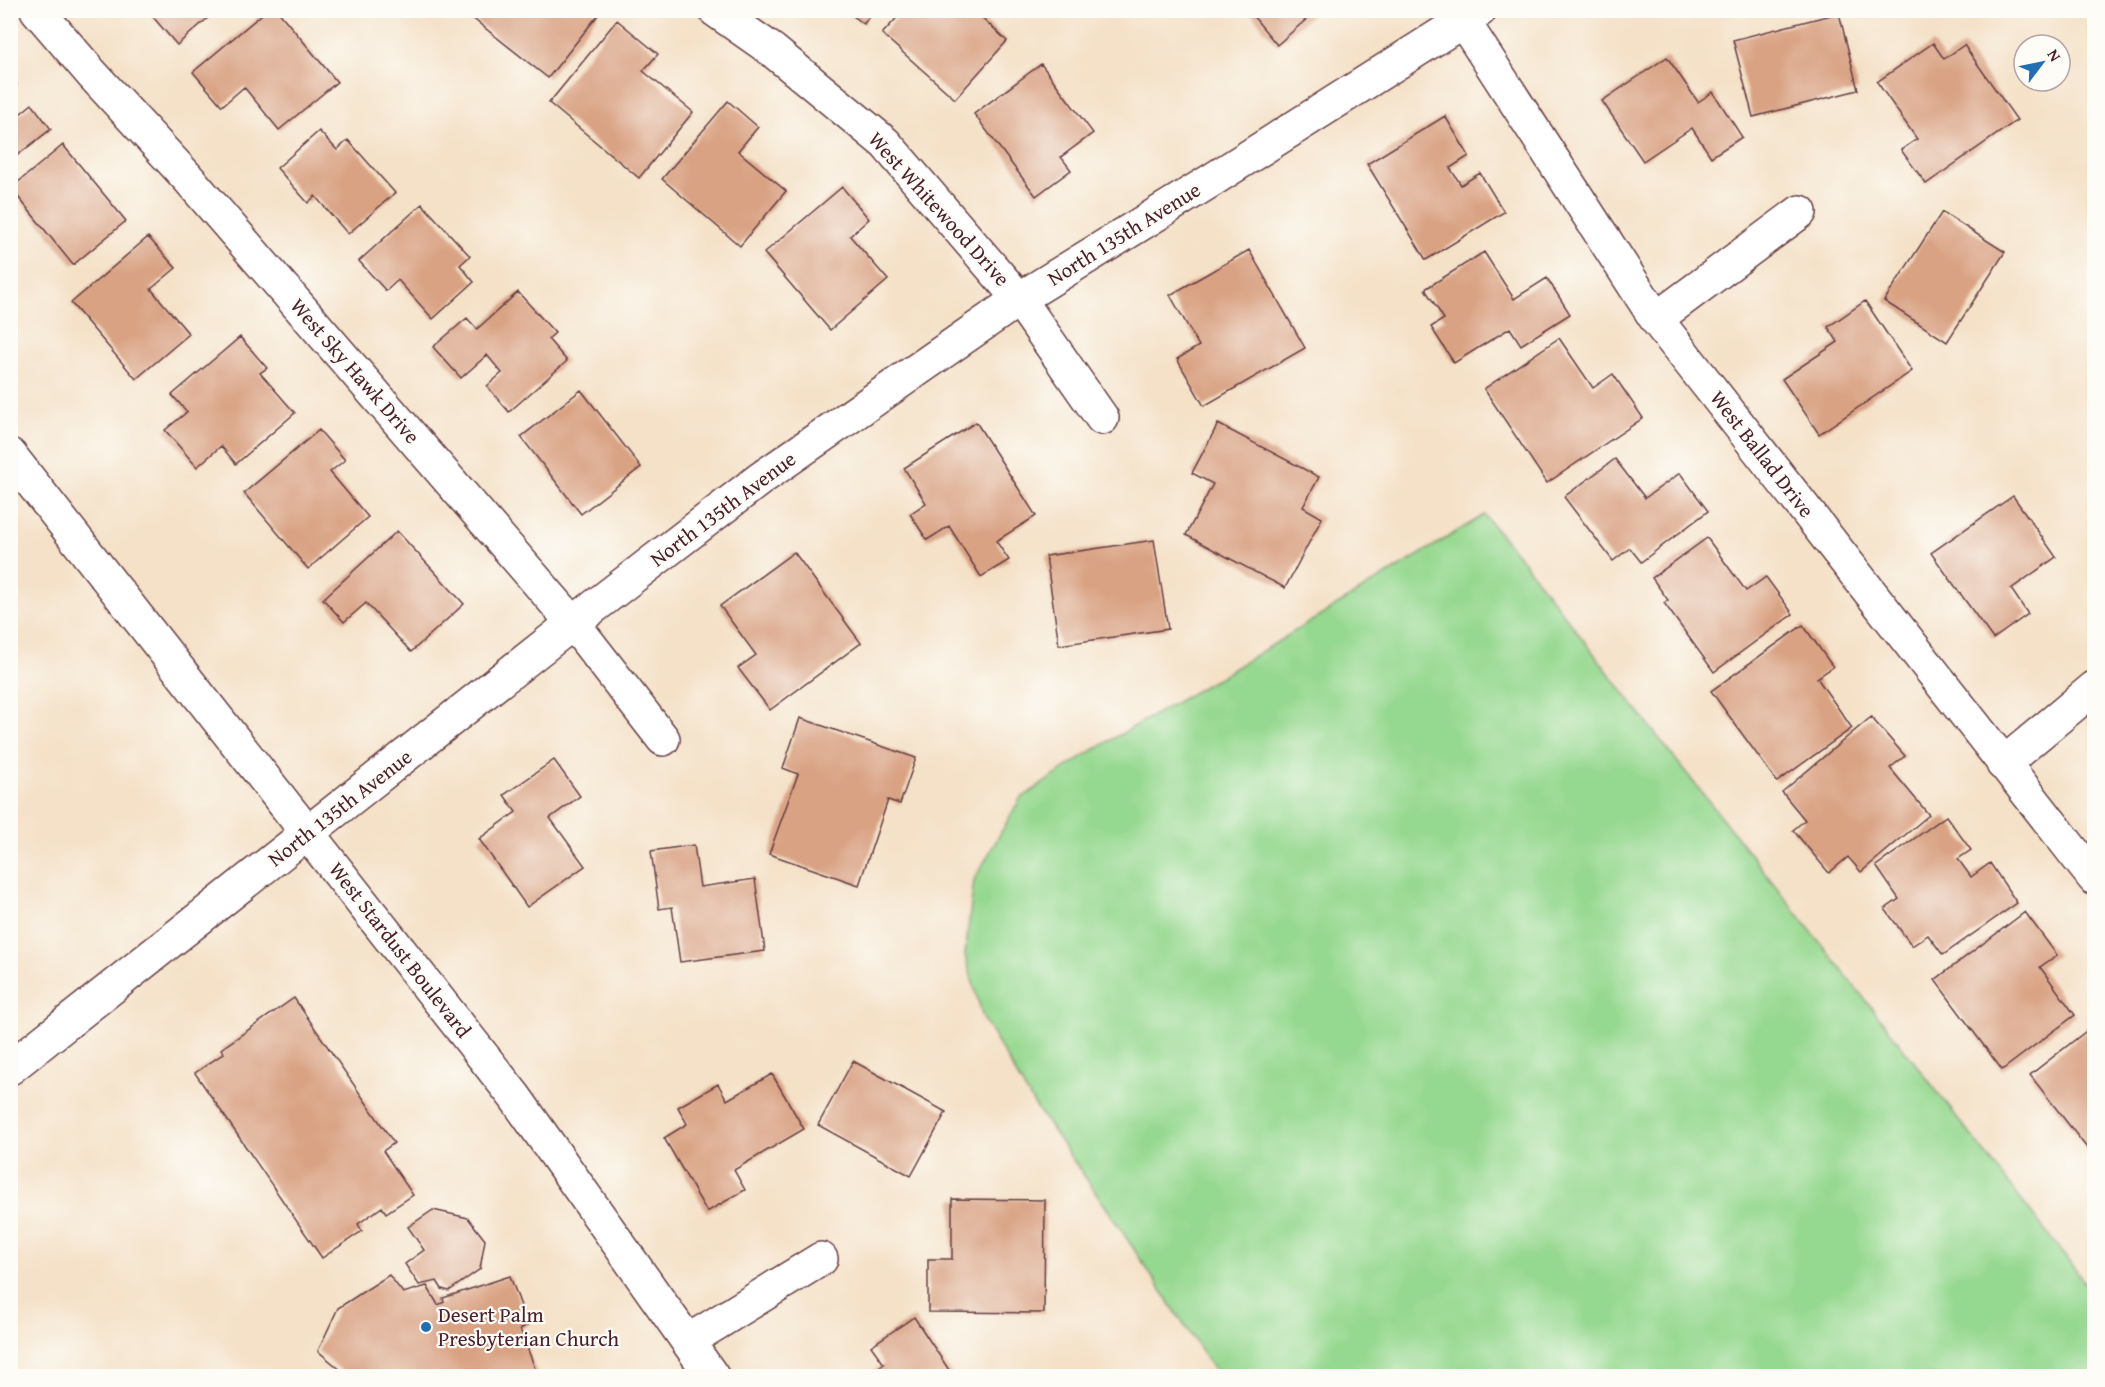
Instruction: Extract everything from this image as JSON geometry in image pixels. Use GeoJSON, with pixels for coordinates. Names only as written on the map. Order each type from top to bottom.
{"type":"FeatureCollection","features":[{"type":"Feature","properties":{"kind":"street","name":"West Sky Hawk Drive"},"geometry":{"type":"LineString","coordinates":[[37,10],[92,74],[187,177],[573,623],[663,739]]}},
{"type":"Feature","properties":{"kind":"street","name":"West Whitewood Drive"},"geometry":{"type":"LineString","coordinates":[[715,10],[772,50],[885,143],[1019,299],[1102,417]]}},
{"type":"Feature","properties":{"kind":"street","name":"North 135th Avenue"},"geometry":{"type":"LineString","coordinates":[[10,1068],[573,623],[760,479],[1019,299],[1212,180],[1466,14]]}},
{"type":"Feature","properties":{"kind":"street","name":"West Ballad Drive"},"geometry":{"type":"LineString","coordinates":[[1466,14],[1656,319],[2094,878]]}},
{"type":"Feature","properties":{"kind":"street"},"geometry":{"type":"LineString","coordinates":[[1656,319],[1800,212]]}},
{"type":"Feature","properties":{"kind":"street","name":"West Stardust Boulevard"},"geometry":{"type":"LineString","coordinates":[[10,455],[515,1097],[688,1341],[711,1377]]}},
{"type":"Feature","properties":{"kind":"street"},"geometry":{"type":"LineString","coordinates":[[2003,764],[2094,688]]}},
{"type":"Feature","properties":{"kind":"street"},"geometry":{"type":"LineString","coordinates":[[688,1341],[821,1259]]}},
{"type":"Feature","properties":{"kind":"green space"},"geometry":{"type":"Polygon","coordinates":[[[1484,515],[1519,556],[2094,1294],[2094,1376],[1218,1376],[1106,1207],[1030,1098],[983,1018],[965,955],[974,880],[1020,799],[1090,752],[1225,674],[1484,515]]]}},
{"type":"Feature","properties":{"kind":"building"},"geometry":{"type":"Polygon","coordinates":[[[147,10],[217,10],[177,45],[147,10]]]}},
{"type":"Feature","properties":{"kind":"building"},"geometry":{"type":"Polygon","coordinates":[[[267,10],[277,10],[337,82],[279,130],[244,87],[222,106],[193,72],[267,10]]]}},
{"type":"Feature","properties":{"kind":"building"},"geometry":{"type":"Polygon","coordinates":[[[469,10],[592,10],[598,15],[548,78],[466,13],[469,10]]]}},
{"type":"Feature","properties":{"kind":"building"},"geometry":{"type":"Polygon","coordinates":[[[845,10],[873,10],[864,24],[845,10]]]}},
{"type":"Feature","properties":{"kind":"building"},"geometry":{"type":"Polygon","coordinates":[[[904,10],[974,10],[1007,41],[955,99],[882,34],[904,10]]]}},
{"type":"Feature","properties":{"kind":"building"},"geometry":{"type":"Polygon","coordinates":[[[1248,10],[1317,10],[1277,45],[1248,10]]]}},
{"type":"Feature","properties":{"kind":"building"},"geometry":{"type":"Polygon","coordinates":[[[1839,13],[1858,90],[1753,117],[1733,40],[1839,13]]]}},
{"type":"Feature","properties":{"kind":"building"},"geometry":{"type":"Polygon","coordinates":[[[617,20],[658,54],[643,71],[693,112],[639,178],[549,103],[617,20]]]}},
{"type":"Feature","properties":{"kind":"building"},"geometry":{"type":"Polygon","coordinates":[[[1933,43],[1944,59],[1964,45],[2017,120],[1926,184],[1901,150],[1917,139],[1877,82],[1933,43]]]}},
{"type":"Feature","properties":{"kind":"building"},"geometry":{"type":"Polygon","coordinates":[[[1667,57],[1698,102],[1713,92],[1742,137],[1711,157],[1692,128],[1643,161],[1602,101],[1667,57]]]}},
{"type":"Feature","properties":{"kind":"building"},"geometry":{"type":"Polygon","coordinates":[[[1041,64],[1093,133],[1061,157],[1071,170],[1036,196],[974,114],[1041,64]]]}},
{"type":"Feature","properties":{"kind":"building"},"geometry":{"type":"Polygon","coordinates":[[[10,76],[17,84],[10,88],[10,76]]]}},
{"type":"Feature","properties":{"kind":"building"},"geometry":{"type":"Polygon","coordinates":[[[728,101],[758,127],[738,151],[786,191],[740,246],[662,179],[728,101]]]}},
{"type":"Feature","properties":{"kind":"building"},"geometry":{"type":"Polygon","coordinates":[[[32,104],[51,129],[10,161],[10,112],[15,118],[32,104]]]}},
{"type":"Feature","properties":{"kind":"building"},"geometry":{"type":"Polygon","coordinates":[[[1445,116],[1469,156],[1450,168],[1461,185],[1480,173],[1504,212],[1426,260],[1367,164],[1445,116]]]}},
{"type":"Feature","properties":{"kind":"building"},"geometry":{"type":"Polygon","coordinates":[[[319,131],[337,150],[348,140],[395,193],[348,234],[315,196],[308,203],[277,168],[319,131]]]}},
{"type":"Feature","properties":{"kind":"building"},"geometry":{"type":"Polygon","coordinates":[[[63,145],[126,221],[73,265],[11,188],[63,145]]]}},
{"type":"Feature","properties":{"kind":"building"},"geometry":{"type":"Polygon","coordinates":[[[842,187],[869,219],[850,236],[888,280],[830,330],[764,253],[842,187]]]}},
{"type":"Feature","properties":{"kind":"building"},"geometry":{"type":"Polygon","coordinates":[[[422,204],[470,256],[460,265],[474,282],[433,319],[398,280],[386,291],[359,261],[422,204]]]}},
{"type":"Feature","properties":{"kind":"building"},"geometry":{"type":"Polygon","coordinates":[[[1942,212],[2005,252],[1947,342],[1884,301],[1942,212]]]}},
{"type":"Feature","properties":{"kind":"building"},"geometry":{"type":"Polygon","coordinates":[[[148,237],[176,268],[151,289],[189,334],[136,379],[71,303],[148,237]]]}},
{"type":"Feature","properties":{"kind":"building"},"geometry":{"type":"Polygon","coordinates":[[[1249,250],[1305,348],[1204,406],[1177,359],[1199,346],[1170,295],[1249,250]]]}},
{"type":"Feature","properties":{"kind":"building"},"geometry":{"type":"Polygon","coordinates":[[[1484,252],[1514,299],[1547,278],[1570,314],[1521,345],[1510,328],[1454,363],[1431,327],[1444,319],[1425,289],[1484,252]]]}},
{"type":"Feature","properties":{"kind":"building"},"geometry":{"type":"Polygon","coordinates":[[[518,292],[555,333],[548,339],[567,361],[509,412],[487,386],[502,373],[487,355],[461,378],[433,347],[467,318],[477,329],[518,292]]]}},
{"type":"Feature","properties":{"kind":"building"},"geometry":{"type":"Polygon","coordinates":[[[1865,301],[1912,371],[1819,434],[1782,379],[1838,342],[1828,327],[1865,301]]]}},
{"type":"Feature","properties":{"kind":"building"},"geometry":{"type":"Polygon","coordinates":[[[240,337],[267,368],[260,373],[295,413],[236,464],[221,446],[197,467],[165,430],[187,412],[172,395],[240,337]]]}},
{"type":"Feature","properties":{"kind":"building"},"geometry":{"type":"Polygon","coordinates":[[[1559,338],[1593,388],[1613,374],[1643,418],[1547,483],[1484,389],[1559,338]]]}},
{"type":"Feature","properties":{"kind":"building"},"geometry":{"type":"Polygon","coordinates":[[[581,390],[641,467],[581,514],[521,437],[581,390]]]}},
{"type":"Feature","properties":{"kind":"building"},"geometry":{"type":"Polygon","coordinates":[[[976,422],[1036,516],[996,541],[1009,560],[981,577],[949,526],[927,540],[910,514],[926,503],[904,468],[976,422]]]}},
{"type":"Feature","properties":{"kind":"building"},"geometry":{"type":"Polygon","coordinates":[[[1218,424],[1319,477],[1303,507],[1322,518],[1285,588],[1186,535],[1213,484],[1192,473],[1218,424]]]}},
{"type":"Feature","properties":{"kind":"building"},"geometry":{"type":"Polygon","coordinates":[[[319,430],[345,460],[330,472],[368,517],[308,569],[244,493],[319,430]]]}},
{"type":"Feature","properties":{"kind":"building"},"geometry":{"type":"Polygon","coordinates":[[[1615,459],[1645,498],[1680,473],[1708,511],[1641,562],[1630,548],[1613,561],[1564,497],[1615,459]]]}},
{"type":"Feature","properties":{"kind":"building"},"geometry":{"type":"Polygon","coordinates":[[[2013,496],[2056,557],[2011,589],[2028,614],[1993,639],[1931,553],[2013,496]]]}},
{"type":"Feature","properties":{"kind":"building"},"geometry":{"type":"Polygon","coordinates":[[[397,531],[464,604],[411,652],[366,603],[344,622],[323,599],[397,531]]]}},
{"type":"Feature","properties":{"kind":"building"},"geometry":{"type":"Polygon","coordinates":[[[1707,538],[1746,591],[1766,577],[1793,614],[1714,672],[1664,603],[1668,600],[1652,578],[1707,538]]]}},
{"type":"Feature","properties":{"kind":"building"},"geometry":{"type":"Polygon","coordinates":[[[1154,540],[1168,629],[1059,645],[1046,556],[1154,540]]]}},
{"type":"Feature","properties":{"kind":"building"},"geometry":{"type":"Polygon","coordinates":[[[794,552],[861,643],[770,710],[738,668],[756,655],[720,606],[794,552]]]}},
{"type":"Feature","properties":{"kind":"building"},"geometry":{"type":"Polygon","coordinates":[[[1803,625],[1833,667],[1817,678],[1852,728],[1777,782],[1711,691],[1803,625]]]}},
{"type":"Feature","properties":{"kind":"building"},"geometry":{"type":"Polygon","coordinates":[[[1871,717],[1905,756],[1890,768],[1929,815],[1861,872],[1848,857],[1829,873],[1793,830],[1805,820],[1782,792],[1871,717]]]}},
{"type":"Feature","properties":{"kind":"building"},"geometry":{"type":"Polygon","coordinates":[[[800,718],[916,758],[900,804],[888,800],[859,885],[769,854],[798,774],[783,768],[800,718]]]}},
{"type":"Feature","properties":{"kind":"building"},"geometry":{"type":"Polygon","coordinates":[[[554,760],[580,796],[550,818],[585,866],[527,907],[479,839],[516,812],[504,795],[554,760]]]}},
{"type":"Feature","properties":{"kind":"building"},"geometry":{"type":"Polygon","coordinates":[[[1946,816],[1971,850],[1958,859],[1971,877],[1990,863],[2017,903],[1943,955],[1928,935],[1912,946],[1885,909],[1899,899],[1876,866],[1946,816]]]}},
{"type":"Feature","properties":{"kind":"building"},"geometry":{"type":"Polygon","coordinates":[[[694,845],[700,887],[755,879],[765,951],[680,962],[672,907],[659,909],[651,851],[694,845]]]}},
{"type":"Feature","properties":{"kind":"building"},"geometry":{"type":"Polygon","coordinates":[[[2025,912],[2057,955],[2040,967],[2075,1015],[2002,1070],[1935,980],[2025,912]]]}},
{"type":"Feature","properties":{"kind":"building"},"geometry":{"type":"Polygon","coordinates":[[[294,998],[394,1143],[383,1151],[413,1195],[386,1213],[382,1207],[358,1224],[362,1231],[322,1258],[195,1073],[224,1053],[221,1049],[294,998]]]}},
{"type":"Feature","properties":{"kind":"building"},"geometry":{"type":"Polygon","coordinates":[[[2094,1025],[2094,1157],[2030,1075],[2094,1025]]]}},
{"type":"Feature","properties":{"kind":"building"},"geometry":{"type":"Polygon","coordinates":[[[853,1061],[946,1112],[911,1176],[818,1125],[853,1061]]]}},
{"type":"Feature","properties":{"kind":"building"},"geometry":{"type":"Polygon","coordinates":[[[772,1074],[804,1129],[734,1170],[745,1190],[707,1212],[664,1138],[687,1124],[678,1107],[718,1084],[727,1100],[772,1074]]]}},
{"type":"Feature","properties":{"kind":"building"},"geometry":{"type":"Polygon","coordinates":[[[952,1199],[1045,1200],[1044,1313],[928,1312],[928,1259],[952,1259],[952,1199]]]}},
{"type":"Feature","properties":{"kind":"building"},"geometry":{"type":"Polygon","coordinates":[[[433,1210],[468,1218],[485,1240],[480,1269],[449,1291],[442,1289],[437,1281],[419,1285],[405,1264],[424,1250],[408,1227],[433,1210]]]}},
{"type":"Feature","properties":{"kind":"building","name":"Desert Palm Presbyterian Church"},"geometry":{"type":"Polygon","coordinates":[[[389,1275],[403,1293],[427,1286],[438,1305],[444,1302],[443,1298],[510,1276],[528,1325],[520,1329],[538,1376],[348,1376],[318,1351],[338,1308],[389,1275]]]}},
{"type":"Feature","properties":{"kind":"building"},"geometry":{"type":"Polygon","coordinates":[[[914,1317],[953,1376],[865,1376],[884,1364],[871,1346],[914,1317]]]}},
{"type":"Feature","properties":{"kind":"place","name":"Desert Palm Presbyterian Church"},"geometry":{"type":"Point","coordinates":[426,1327]}}]}
